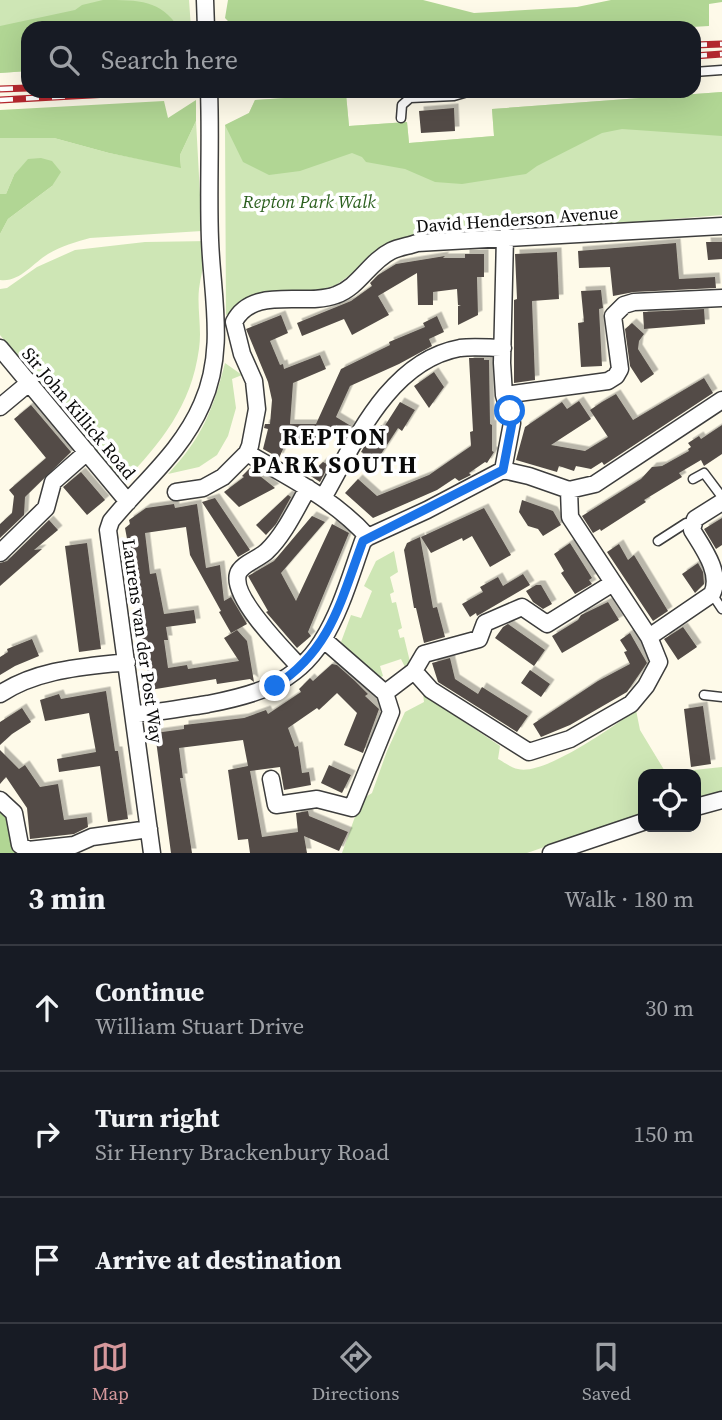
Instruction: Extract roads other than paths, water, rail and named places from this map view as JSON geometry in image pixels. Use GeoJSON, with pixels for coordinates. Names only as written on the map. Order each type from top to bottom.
{"type":"FeatureCollection","features":[{"type":"Feature","properties":{"kind":"street"},"geometry":{"type":"LineString","coordinates":[[205,0],[206,21]]}},
{"type":"Feature","properties":{"kind":"street","name":"Laurens van der Post Way"},"geometry":{"type":"LineString","coordinates":[[152,853],[108,530],[111,521],[164,464],[185,436],[202,404],[214,369],[217,331],[210,241],[209,99]]}},
{"type":"Feature","properties":{"kind":"street","name":"David Henderson Avenue"},"geometry":{"type":"LineString","coordinates":[[247,453],[257,409],[254,381],[242,354],[234,322],[238,314],[250,306],[272,299],[334,296],[352,287],[366,271],[390,252],[417,243],[722,226]]}},
{"type":"Feature","properties":{"kind":"street"},"geometry":{"type":"LineString","coordinates":[[503,470],[512,423],[504,395],[505,237]]}},
{"type":"Feature","properties":{"kind":"street"},"geometry":{"type":"LineString","coordinates":[[504,395],[620,378],[613,316],[624,305],[634,302],[722,298]]}},
{"type":"Feature","properties":{"kind":"street","name":"Sir John Killick Road"},"geometry":{"type":"LineString","coordinates":[[0,348],[128,502]]}},
{"type":"Feature","properties":{"kind":"street"},"geometry":{"type":"LineString","coordinates":[[323,498],[372,416],[398,382],[436,356],[461,348],[503,348]]}},
{"type":"Feature","properties":{"kind":"street"},"geometry":{"type":"LineString","coordinates":[[0,407],[30,382]]}},
{"type":"Feature","properties":{"kind":"street"},"geometry":{"type":"LineString","coordinates":[[133,714],[162,712],[248,696],[275,686],[312,656],[323,639],[337,611],[363,541],[368,537],[503,470],[569,490],[595,484],[722,401]]}},
{"type":"Feature","properties":{"kind":"street"},"geometry":{"type":"LineString","coordinates":[[0,553],[46,508],[53,482],[87,452]]}},
{"type":"Feature","properties":{"kind":"street"},"geometry":{"type":"LineString","coordinates":[[176,492],[203,488],[223,477],[247,453],[323,498],[355,522],[368,537]]}},
{"type":"Feature","properties":{"kind":"street"},"geometry":{"type":"LineString","coordinates":[[299,666],[260,625],[237,577],[239,571],[266,552],[275,542],[308,488]]}},
{"type":"Feature","properties":{"kind":"street"},"geometry":{"type":"LineString","coordinates":[[414,671],[431,690],[529,752],[570,739],[631,704],[646,686],[659,662],[649,637],[570,517],[569,490]]}},
{"type":"Feature","properties":{"kind":"street"},"geometry":{"type":"LineString","coordinates":[[649,637],[712,594],[716,588],[718,574],[692,530],[695,519],[722,499]]}},
{"type":"Feature","properties":{"kind":"street"},"geometry":{"type":"LineString","coordinates":[[385,693],[414,671],[424,654],[479,639],[485,623],[522,607],[547,624],[613,583]]}},
{"type":"Feature","properties":{"kind":"street"},"geometry":{"type":"LineString","coordinates":[[271,779],[276,805],[317,799],[352,808],[390,712],[385,693],[323,639]]}},
{"type":"Feature","properties":{"kind":"street"},"geometry":{"type":"LineString","coordinates":[[0,694],[24,681],[58,670],[127,662]]}},
{"type":"Feature","properties":{"kind":"street"},"geometry":{"type":"LineString","coordinates":[[0,800],[15,813],[20,845],[29,850],[74,845],[92,837],[149,829]]}},
{"type":"Feature","properties":{"kind":"street"},"geometry":{"type":"LineString","coordinates":[[701,806],[722,800]]}},
{"type":"Feature","properties":{"kind":"street"},"geometry":{"type":"LineString","coordinates":[[551,853],[638,824]]}},
{"type":"Feature","properties":{"kind":"lane"},"geometry":{"type":"LineString","coordinates":[[701,72],[722,70]]}},
{"type":"Feature","properties":{"kind":"lane"},"geometry":{"type":"LineString","coordinates":[[401,118],[402,105],[410,98]]}},
{"type":"Feature","properties":{"kind":"lane"},"geometry":{"type":"LineString","coordinates":[[693,479],[704,473],[722,499]]}},
{"type":"Feature","properties":{"kind":"lane"},"geometry":{"type":"LineString","coordinates":[[658,541],[686,523],[693,526]]}},
{"type":"Feature","properties":{"kind":"lane"},"geometry":{"type":"LineString","coordinates":[[712,594],[722,609]]}},
{"type":"Feature","properties":{"kind":"lane"},"geometry":{"type":"LineString","coordinates":[[704,695],[722,697]]}},
{"type":"Feature","properties":{"kind":"railway"},"geometry":{"type":"LineString","coordinates":[[701,45],[722,44]]}},
{"type":"Feature","properties":{"kind":"railway"},"geometry":{"type":"LineString","coordinates":[[701,56],[722,54]]}},
{"type":"Feature","properties":{"kind":"railway"},"geometry":{"type":"LineString","coordinates":[[0,89],[21,88]]}},
{"type":"Feature","properties":{"kind":"railway"},"geometry":{"type":"LineString","coordinates":[[0,100],[36,98]]}},
{"type":"Feature","properties":{"kind":"district","name":"REPTON PARK SOUTH"},"geometry":{"type":"Point","coordinates":[335,450]}},
{"type":"Feature","properties":{"kind":"park label","name":"Repton Park Walk"},"geometry":{"type":"Point","coordinates":[309,201]}}]}
